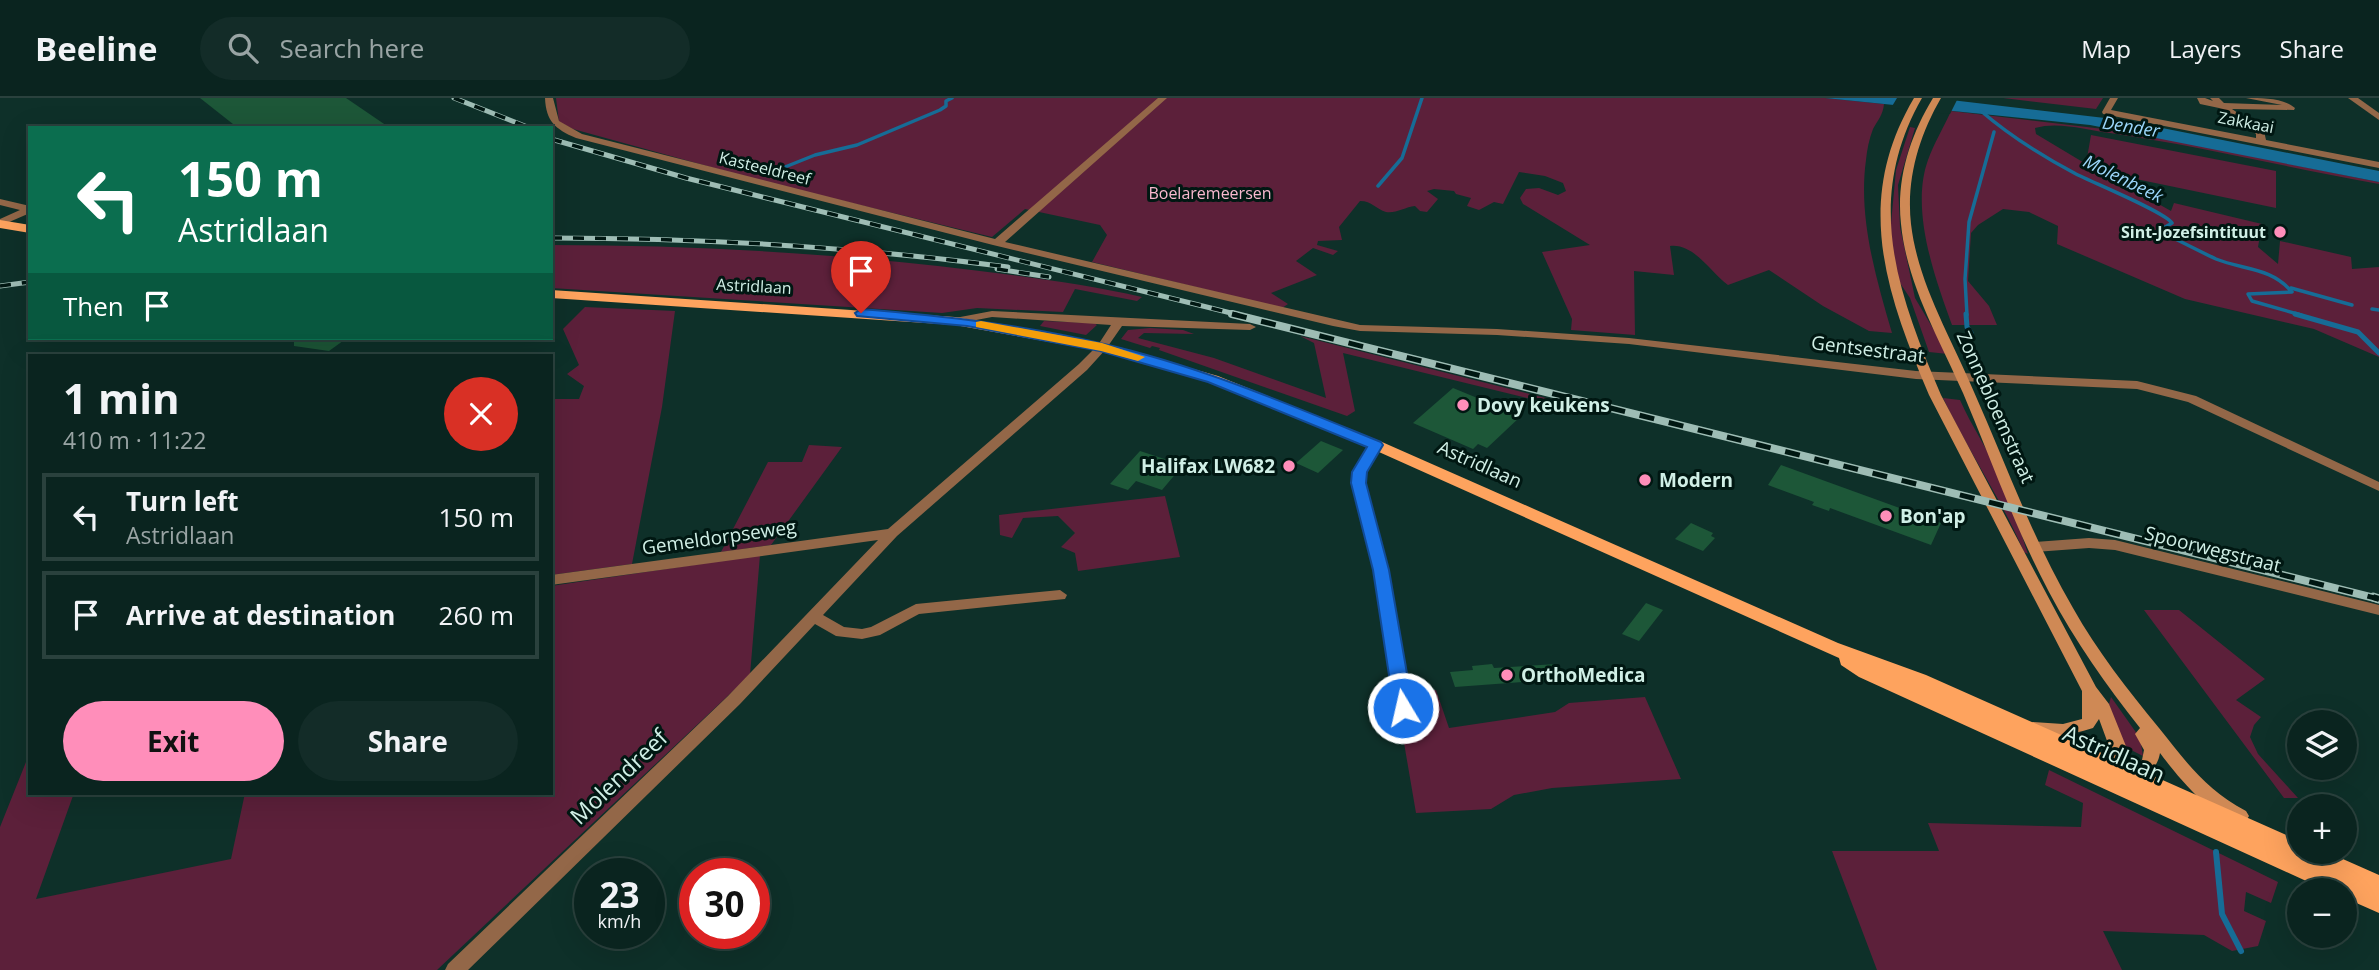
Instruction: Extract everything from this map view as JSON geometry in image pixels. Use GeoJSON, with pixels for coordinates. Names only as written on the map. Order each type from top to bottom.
{"type":"FeatureCollection","features":[{"type":"Feature","properties":{"kind":"main road"},"geometry":{"type":"LineString","coordinates":[[1918,98],[1904,122],[1893,157],[1884,206],[1886,242],[1895,284],[1926,376],[2090,691],[2101,704],[2124,766],[2142,795]]}},
{"type":"Feature","properties":{"kind":"main road","name":"Zonnebloemstraat"},"geometry":{"type":"LineString","coordinates":[[1937,98],[1921,125],[1906,186],[1906,227],[1922,293],[2056,591],[2135,713]]}},
{"type":"Feature","properties":{"kind":"main road"},"geometry":{"type":"LineString","coordinates":[[0,223],[28,229]]}},
{"type":"Feature","properties":{"kind":"main road","name":"Astridlaan"},"geometry":{"type":"LineString","coordinates":[[553,294],[955,321],[1102,347],[1213,379],[1376,445],[1831,648],[1888,668],[2021,726],[2124,766],[2287,844]]}},
{"type":"Feature","properties":{"kind":"main road","name":"Astridlaan"},"geometry":{"type":"LineString","coordinates":[[1831,648],[1866,673],[2142,795],[2377,891]]}},
{"type":"Feature","properties":{"kind":"main road"},"geometry":{"type":"LineString","coordinates":[[2021,726],[2054,730],[2082,726],[2091,718],[2090,691]]}},
{"type":"Feature","properties":{"kind":"main road"},"geometry":{"type":"LineString","coordinates":[[2078,767],[2124,766],[2145,769],[2152,757],[2148,743],[2137,725],[2135,713]]}},
{"type":"Feature","properties":{"kind":"main road"},"geometry":{"type":"LineString","coordinates":[[2135,713],[2192,783],[2230,811],[2287,837]]}},
{"type":"Feature","properties":{"kind":"main road","name":"Astridlaan"},"geometry":{"type":"LineString","coordinates":[[2326,864],[2377,891]]}},
{"type":"Feature","properties":{"kind":"main road"},"geometry":{"type":"LineString","coordinates":[[2346,864],[2377,891]]}},
{"type":"Feature","properties":{"kind":"street","name":"Kasteeldreef"},"geometry":{"type":"LineString","coordinates":[[549,98],[549,113],[556,126],[579,136],[997,243],[1333,323]]}},
{"type":"Feature","properties":{"kind":"street"},"geometry":{"type":"LineString","coordinates":[[997,243],[1163,98]]}},
{"type":"Feature","properties":{"kind":"street","name":"Zakkaai"},"geometry":{"type":"LineString","coordinates":[[2114,98],[2106,112],[2379,165]]}},
{"type":"Feature","properties":{"kind":"street"},"geometry":{"type":"LineString","coordinates":[[2201,98],[2203,102],[2222,106],[2291,108],[2279,100],[2250,98]]}},
{"type":"Feature","properties":{"kind":"street"},"geometry":{"type":"LineString","coordinates":[[2214,98],[2261,133],[2261,141]]}},
{"type":"Feature","properties":{"kind":"street"},"geometry":{"type":"LineString","coordinates":[[2352,98],[2379,117]]}},
{"type":"Feature","properties":{"kind":"street"},"geometry":{"type":"LineString","coordinates":[[0,202],[28,209]]}},
{"type":"Feature","properties":{"kind":"street"},"geometry":{"type":"LineString","coordinates":[[0,223],[28,210]]}},
{"type":"Feature","properties":{"kind":"street","name":"Astridlaan"},"geometry":{"type":"LineString","coordinates":[[955,321],[992,314],[1250,327]]}},
{"type":"Feature","properties":{"kind":"street"},"geometry":{"type":"LineString","coordinates":[[1102,347],[1119,322]]}},
{"type":"Feature","properties":{"kind":"street","name":"Gentsestraat"},"geometry":{"type":"LineString","coordinates":[[1333,323],[1360,328],[1497,332],[1629,341],[1926,376],[2112,382],[2164,390],[2192,399],[2379,487]]}},
{"type":"Feature","properties":{"kind":"street","name":"Molendreef"},"geometry":{"type":"LineString","coordinates":[[455,970],[703,730],[892,533],[1083,367],[1102,347]]}},
{"type":"Feature","properties":{"kind":"street"},"geometry":{"type":"LineString","coordinates":[[1376,445],[1360,472],[1358,483],[1381,570],[1403,708]]}},
{"type":"Feature","properties":{"kind":"street","name":"Gemeldorpseweg"},"geometry":{"type":"LineString","coordinates":[[553,580],[892,533]]}},
{"type":"Feature","properties":{"kind":"street","name":"Spoorwegstraat"},"geometry":{"type":"LineString","coordinates":[[2035,547],[2076,543],[2115,545],[2379,610]]}},
{"type":"Feature","properties":{"kind":"street"},"geometry":{"type":"LineString","coordinates":[[814,617],[841,632],[862,634],[875,631],[916,609],[1060,595]]}},
{"type":"Feature","properties":{"kind":"green space","name":"Boelaremeersen"},"geometry":{"type":"Polygon","coordinates":[[[556,98],[1825,98],[1884,104],[1868,148],[1864,204],[1870,248],[1892,333],[1869,331],[1823,306],[1769,270],[1728,285],[1694,254],[1679,246],[1670,246],[1674,275],[1634,271],[1635,335],[1571,330],[1572,319],[1542,252],[1590,245],[1523,204],[1520,198],[1526,189],[1539,188],[1558,195],[1566,191],[1563,183],[1545,176],[1519,172],[1503,204],[1494,202],[1479,210],[1467,206],[1471,198],[1454,191],[1434,189],[1427,191],[1438,199],[1427,212],[1420,211],[1415,206],[1386,212],[1368,202],[1360,201],[1339,227],[1342,240],[1318,241],[1317,245],[1338,251],[1333,255],[1313,248],[1296,261],[1317,275],[1271,293],[1288,304],[1282,308],[1092,262],[1107,235],[1100,225],[1025,209],[992,237],[765,182],[573,129],[559,122],[556,98]]]}},
{"type":"Feature","properties":{"kind":"green space"},"geometry":{"type":"Polygon","coordinates":[[[2003,98],[2103,98],[2096,109],[2003,98]]]}},
{"type":"Feature","properties":{"kind":"green space"},"geometry":{"type":"Polygon","coordinates":[[[1951,111],[2137,133],[2379,182],[2082,128],[2053,125],[2035,128],[2036,134],[2086,164],[2091,135],[2276,171],[2276,208],[2102,172],[2171,211],[2174,203],[2262,224],[2258,247],[2278,264],[2280,241],[2351,257],[2352,269],[2379,267],[2379,357],[2314,329],[2185,299],[2057,244],[2058,226],[2029,212],[2003,209],[1978,225],[1971,233],[1968,281],[1989,306],[1997,325],[1952,325],[1932,265],[1923,222],[1922,200],[1928,160],[1951,111]]]}},
{"type":"Feature","properties":{"kind":"green space"},"geometry":{"type":"Polygon","coordinates":[[[1910,127],[1915,128],[1898,185],[1900,227],[1915,298],[1948,354],[1929,352],[1910,298],[1898,280],[1890,234],[1896,170],[1910,127]]]}},
{"type":"Feature","properties":{"kind":"green space"},"geometry":{"type":"Polygon","coordinates":[[[553,245],[745,250],[841,257],[1015,275],[1142,297],[1137,301],[1075,289],[1063,312],[977,308],[942,313],[553,288],[553,245]]]}},
{"type":"Feature","properties":{"kind":"green space"},"geometry":{"type":"Polygon","coordinates":[[[585,307],[675,311],[662,407],[632,564],[553,575],[553,399],[579,399],[584,386],[567,374],[579,365],[563,329],[585,307]]]}},
{"type":"Feature","properties":{"kind":"green space"},"geometry":{"type":"Polygon","coordinates":[[[1044,321],[1097,325],[1086,335],[1040,326],[1044,321]]]}},
{"type":"Feature","properties":{"kind":"green space"},"geometry":{"type":"Polygon","coordinates":[[[1128,330],[1183,330],[1194,334],[1144,333],[1138,338],[1214,358],[1326,398],[1314,343],[1300,336],[1593,410],[1592,414],[1343,353],[1355,411],[1347,416],[1159,350],[1160,348],[1150,348],[1121,339],[1128,330]]]}},
{"type":"Feature","properties":{"kind":"green space"},"geometry":{"type":"Polygon","coordinates":[[[1943,398],[1960,400],[2001,477],[2028,554],[2024,552],[1943,398]]]}},
{"type":"Feature","properties":{"kind":"green space"},"geometry":{"type":"Polygon","coordinates":[[[809,445],[842,447],[771,545],[721,552],[768,462],[802,462],[809,445]]]}},
{"type":"Feature","properties":{"kind":"green space"},"geometry":{"type":"Polygon","coordinates":[[[1165,496],[1180,557],[1078,571],[1075,553],[1061,547],[1075,533],[1058,516],[1023,518],[1012,538],[1000,535],[999,515],[1165,496]]]}},
{"type":"Feature","properties":{"kind":"green space"},"geometry":{"type":"Polygon","coordinates":[[[760,555],[750,675],[437,970],[0,970],[0,827],[28,757],[28,795],[73,795],[36,899],[231,859],[245,795],[553,795],[553,586],[760,555]]]}},
{"type":"Feature","properties":{"kind":"green space"},"geometry":{"type":"Polygon","coordinates":[[[2144,610],[2179,610],[2265,679],[2236,700],[2261,717],[2254,725],[2250,737],[2258,754],[2294,794],[2287,794],[2287,798],[2284,798],[2144,610]]]}},
{"type":"Feature","properties":{"kind":"green space"},"geometry":{"type":"Polygon","coordinates":[[[1436,690],[1449,728],[1555,712],[1569,703],[1645,697],[1681,779],[1552,788],[1514,795],[1491,809],[1416,813],[1396,696],[1436,690]]]}},
{"type":"Feature","properties":{"kind":"green space"},"geometry":{"type":"Polygon","coordinates":[[[2111,697],[2140,738],[2143,756],[2123,746],[2109,704],[2111,697]]]}},
{"type":"Feature","properties":{"kind":"green space"},"geometry":{"type":"Polygon","coordinates":[[[2049,770],[2278,882],[2271,903],[2246,892],[2244,911],[2266,921],[2258,946],[2232,951],[2204,935],[2103,931],[2122,970],[1877,970],[1832,851],[1939,851],[1928,823],[2081,827],[2083,803],[2045,785],[2049,770]]]}},
{"type":"Feature","properties":{"kind":"water","name":"Dender"},"geometry":{"type":"Polygon","coordinates":[[[1825,98],[1934,98],[2122,120],[2379,171],[2379,182],[2090,125],[1825,98]]]}},
{"type":"Feature","properties":{"kind":"pier"},"geometry":{"type":"Polygon","coordinates":[[[1897,98],[1958,98],[1950,114],[1891,108],[1897,98]]]}},
{"type":"Feature","properties":{"kind":"building"},"geometry":{"type":"Polygon","coordinates":[[[200,98],[346,98],[387,126],[235,126],[200,98]]]}},
{"type":"Feature","properties":{"kind":"building"},"geometry":{"type":"Polygon","coordinates":[[[294,340],[344,340],[329,351],[294,346],[294,340]]]}},
{"type":"Feature","properties":{"kind":"building","name":"Dovy keukens"},"geometry":{"type":"Polygon","coordinates":[[[1453,388],[1521,416],[1487,448],[1478,444],[1473,449],[1413,423],[1453,388]]]}},
{"type":"Feature","properties":{"kind":"building"},"geometry":{"type":"Polygon","coordinates":[[[1321,441],[1343,450],[1318,473],[1296,463],[1321,441]]]}},
{"type":"Feature","properties":{"kind":"building"},"geometry":{"type":"Polygon","coordinates":[[[1140,451],[1183,465],[1162,490],[1136,481],[1128,490],[1110,484],[1140,451]]]}},
{"type":"Feature","properties":{"kind":"building","name":"Bon'ap"},"geometry":{"type":"Polygon","coordinates":[[[1781,465],[1941,523],[1931,545],[1830,508],[1829,511],[1812,505],[1814,502],[1768,485],[1781,465]]]}},
{"type":"Feature","properties":{"kind":"building"},"geometry":{"type":"Polygon","coordinates":[[[1691,523],[1713,533],[1711,536],[1715,538],[1703,551],[1675,539],[1691,523]]]}},
{"type":"Feature","properties":{"kind":"building","name":"OrthoMedica"},"geometry":{"type":"Polygon","coordinates":[[[1646,603],[1663,610],[1639,641],[1622,634],[1646,603]]]}},
{"type":"Feature","properties":{"kind":"building","name":"OrthoMedica"},"geometry":{"type":"Polygon","coordinates":[[[1492,664],[1494,668],[1557,664],[1564,679],[1455,687],[1450,672],[1473,670],[1472,666],[1492,664]]]}},
{"type":"Feature","properties":{"kind":"waterway"},"geometry":{"type":"LineString","coordinates":[[785,167],[815,155],[857,145],[940,110],[946,106],[946,101],[952,98]]}},
{"type":"Feature","properties":{"kind":"waterway"},"geometry":{"type":"LineString","coordinates":[[1378,186],[1402,158],[1422,98]]}},
{"type":"Feature","properties":{"kind":"waterway","name":"Molenbeek"},"geometry":{"type":"LineString","coordinates":[[1981,111],[2051,160],[2167,218],[2172,223],[2162,229],[2165,234],[2216,259],[2275,278],[2292,292],[2248,294],[2252,301],[2301,315]]}},
{"type":"Feature","properties":{"kind":"waterway"},"geometry":{"type":"LineString","coordinates":[[1967,315],[1965,279],[1969,222],[1994,132]]}},
{"type":"Feature","properties":{"kind":"waterway"},"geometry":{"type":"LineString","coordinates":[[2291,288],[2352,305]]}},
{"type":"Feature","properties":{"kind":"waterway"},"geometry":{"type":"LineString","coordinates":[[2372,309],[2379,310]]}},
{"type":"Feature","properties":{"kind":"waterway"},"geometry":{"type":"LineString","coordinates":[[1966,314],[1967,327],[1971,333]]}},
{"type":"Feature","properties":{"kind":"waterway","name":"Molenbeek"},"geometry":{"type":"LineString","coordinates":[[2295,314],[2358,332],[2379,353]]}},
{"type":"Feature","properties":{"kind":"waterway"},"geometry":{"type":"LineString","coordinates":[[2216,852],[2222,914],[2241,951]]}},
{"type":"Feature","properties":{"kind":"railway"},"geometry":{"type":"LineString","coordinates":[[454,98],[525,126]]}},
{"type":"Feature","properties":{"kind":"railway"},"geometry":{"type":"LineString","coordinates":[[553,140],[686,178],[1239,315]]}},
{"type":"Feature","properties":{"kind":"railway"},"geometry":{"type":"LineString","coordinates":[[553,238],[780,245],[1008,267]]}},
{"type":"Feature","properties":{"kind":"railway"},"geometry":{"type":"LineString","coordinates":[[997,269],[1049,277]]}},
{"type":"Feature","properties":{"kind":"railway"},"geometry":{"type":"LineString","coordinates":[[0,286],[28,282]]}},
{"type":"Feature","properties":{"kind":"railway"},"geometry":{"type":"LineString","coordinates":[[1232,314],[2379,599],[2373,597]]}},
{"type":"Feature","properties":{"kind":"slow traffic"},"geometry":{"type":"LineString","coordinates":[[981,325],[1102,347],[1138,357]]}},
{"type":"Feature","properties":{"kind":"place","name":"Sint-Jozefsintituut"},"geometry":{"type":"Point","coordinates":[2280,232]}},
{"type":"Feature","properties":{"kind":"place","name":"Dovy keukens"},"geometry":{"type":"Point","coordinates":[1463,405]}},
{"type":"Feature","properties":{"kind":"place","name":"Halifax LW682"},"geometry":{"type":"Point","coordinates":[1289,466]}},
{"type":"Feature","properties":{"kind":"place","name":"Modern"},"geometry":{"type":"Point","coordinates":[1645,480]}},
{"type":"Feature","properties":{"kind":"place","name":"Bon'ap"},"geometry":{"type":"Point","coordinates":[1886,516]}},
{"type":"Feature","properties":{"kind":"place","name":"OrthoMedica"},"geometry":{"type":"Point","coordinates":[1507,675]}},
{"type":"Feature","properties":{"kind":"route"},"geometry":{"type":"LineString","coordinates":[[861,313],[967,323],[1102,347],[1213,379],[1376,445],[1360,472],[1358,483],[1381,570],[1403,708]]}}]}
